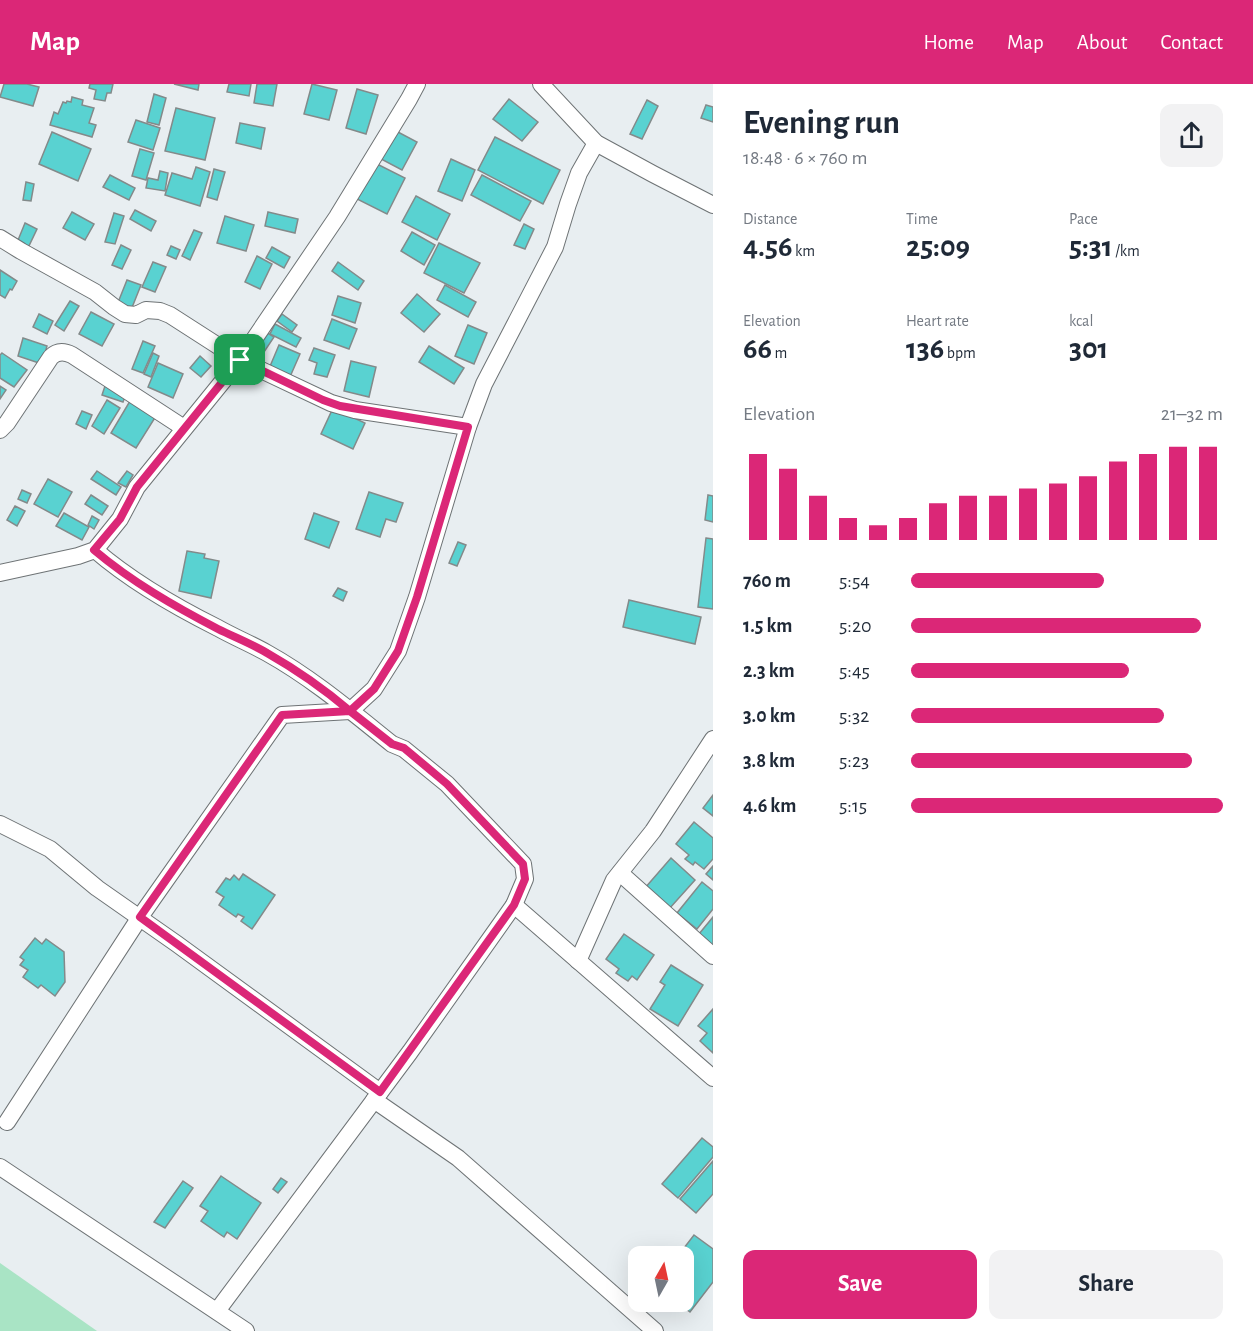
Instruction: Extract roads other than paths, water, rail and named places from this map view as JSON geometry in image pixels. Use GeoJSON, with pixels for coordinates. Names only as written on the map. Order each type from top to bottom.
{"type":"FeatureCollection","features":[{"type":"Feature","properties":{"kind":"street"},"geometry":{"type":"LineString","coordinates":[[0,573],[78,556],[94,550],[120,519],[137,487],[240,360],[338,217],[417,84]]}},
{"type":"Feature","properties":{"kind":"street"},"geometry":{"type":"LineString","coordinates":[[541,84],[596,143],[713,205]]}},
{"type":"Feature","properties":{"kind":"street"},"geometry":{"type":"LineString","coordinates":[[7,1122],[140,917],[282,715],[350,711],[374,689],[398,651],[417,597],[468,427],[484,384],[555,247],[579,173],[596,143]]}},
{"type":"Feature","properties":{"kind":"street"},"geometry":{"type":"LineString","coordinates":[[0,238],[95,292],[125,314],[136,315],[146,310],[160,311],[170,315],[240,360],[323,400],[340,406],[468,427]]}},
{"type":"Feature","properties":{"kind":"street"},"geometry":{"type":"LineString","coordinates":[[0,430],[51,357],[58,352],[72,355],[184,428]]}},
{"type":"Feature","properties":{"kind":"street"},"geometry":{"type":"LineString","coordinates":[[94,550],[116,569],[157,596],[267,652],[311,681],[392,744],[404,748],[447,784],[523,864],[525,879],[514,905],[377,1096],[217,1311]]}},
{"type":"Feature","properties":{"kind":"street"},"geometry":{"type":"LineString","coordinates":[[578,961],[614,880],[652,831],[713,739]]}},
{"type":"Feature","properties":{"kind":"street"},"geometry":{"type":"LineString","coordinates":[[0,824],[50,849],[97,888],[140,917],[458,1158],[655,1331]]}},
{"type":"Feature","properties":{"kind":"street"},"geometry":{"type":"LineString","coordinates":[[620,873],[713,956]]}},
{"type":"Feature","properties":{"kind":"street"},"geometry":{"type":"LineString","coordinates":[[514,905],[713,1078]]}},
{"type":"Feature","properties":{"kind":"street"},"geometry":{"type":"LineString","coordinates":[[0,1167],[246,1331]]}}]}
